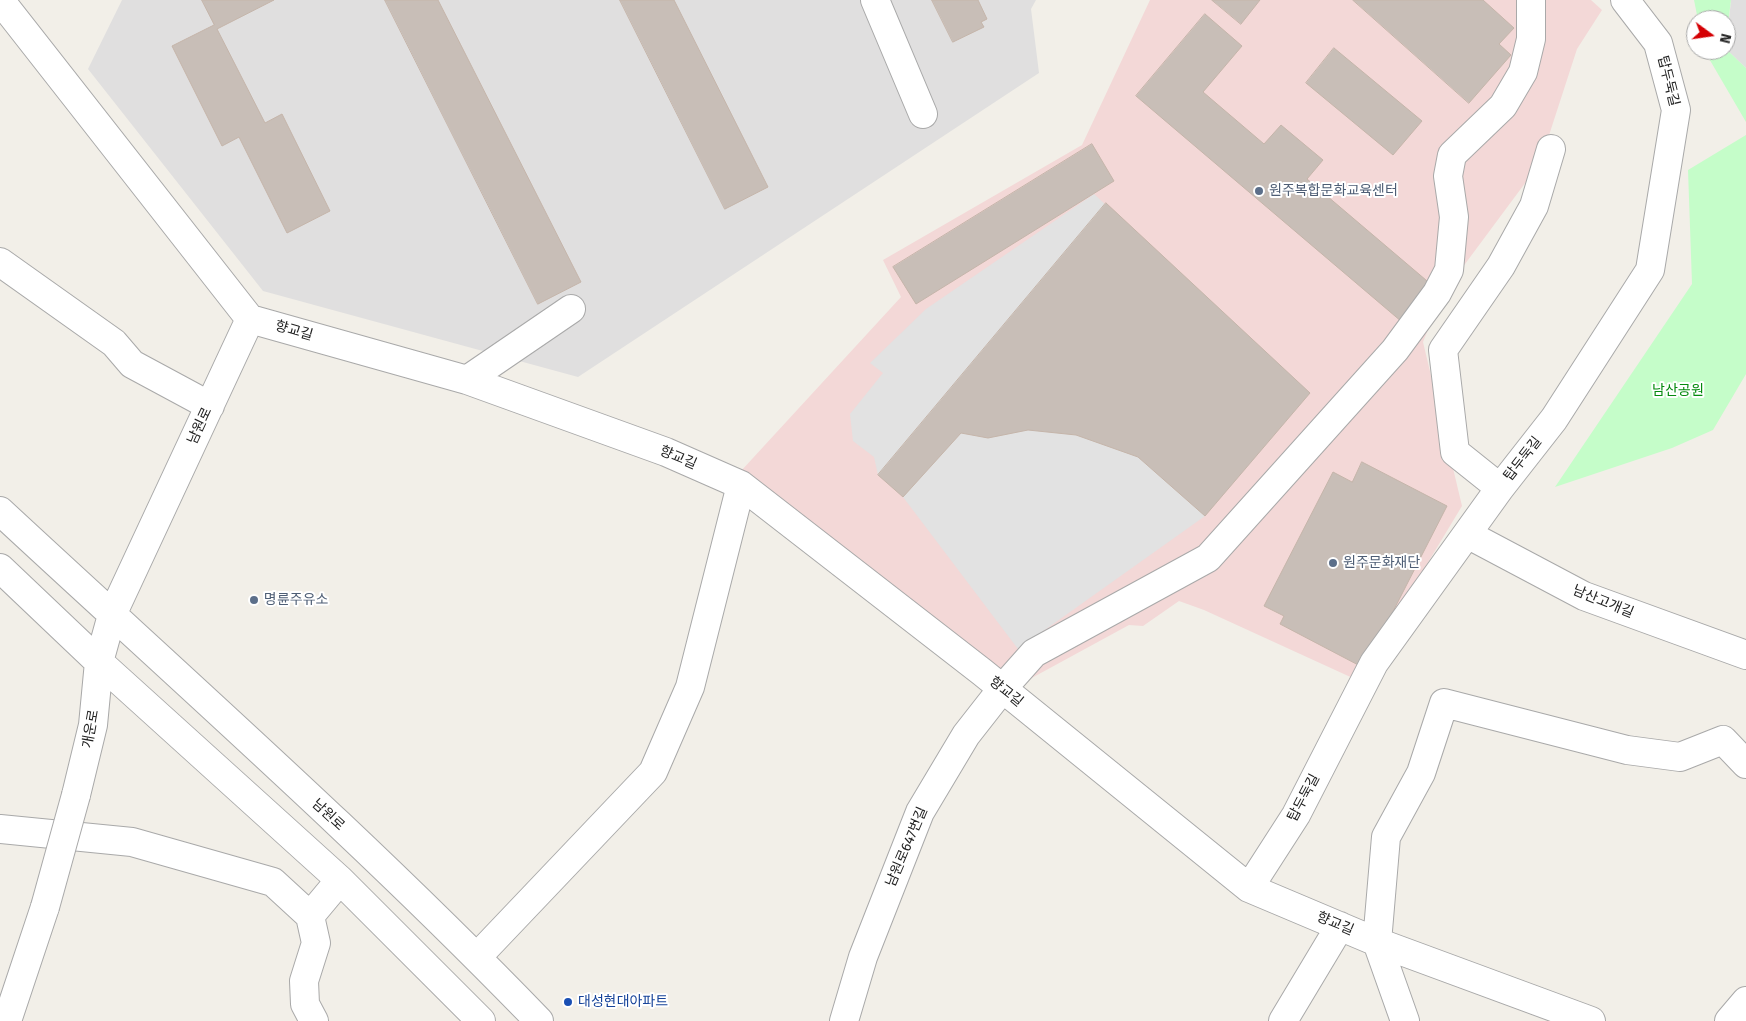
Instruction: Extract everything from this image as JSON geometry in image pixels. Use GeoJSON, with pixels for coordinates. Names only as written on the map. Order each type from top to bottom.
{"type":"FeatureCollection","features":[{"type":"Feature","properties":{"kind":"street"},"geometry":{"type":"LineString","coordinates":[[0,0],[250,319]]}},
{"type":"Feature","properties":{"kind":"street"},"geometry":{"type":"LineString","coordinates":[[875,0],[923,114]]}},
{"type":"Feature","properties":{"kind":"street","name":"남원로647번길"},"geometry":{"type":"LineString","coordinates":[[844,1021],[863,957],[920,812],[966,735],[1002,689],[1034,653],[1208,558],[1395,350],[1437,293],[1449,270],[1454,217],[1448,176],[1452,155],[1503,106],[1523,72],[1531,39],[1531,0]]}},
{"type":"Feature","properties":{"kind":"street","name":"탑두둑길"},"geometry":{"type":"LineString","coordinates":[[1249,888],[1296,815],[1374,663],[1500,488],[1554,419],[1650,270],[1676,110],[1658,43],[1632,3]]}},
{"type":"Feature","properties":{"kind":"street"},"geometry":{"type":"LineString","coordinates":[[1500,488],[1455,452],[1442,350],[1501,266],[1534,206],[1551,149]]}},
{"type":"Feature","properties":{"kind":"street"},"geometry":{"type":"LineString","coordinates":[[0,262],[114,342],[132,364],[210,406]]}},
{"type":"Feature","properties":{"kind":"street"},"geometry":{"type":"LineString","coordinates":[[467,380],[571,309]]}},
{"type":"Feature","properties":{"kind":"street","name":"향교길"},"geometry":{"type":"LineString","coordinates":[[250,319],[467,380],[666,452],[741,485],[1002,689],[1249,888],[1376,942],[1591,1021]]}},
{"type":"Feature","properties":{"kind":"street","name":"남원로"},"geometry":{"type":"LineString","coordinates":[[99,662],[112,614],[250,319]]}},
{"type":"Feature","properties":{"kind":"street"},"geometry":{"type":"LineString","coordinates":[[478,958],[653,772],[690,687],[741,485]]}},
{"type":"Feature","properties":{"kind":"street","name":"남원로"},"geometry":{"type":"LineString","coordinates":[[0,511],[183,678],[478,958],[539,1021]]}},
{"type":"Feature","properties":{"kind":"street","name":"남산고개길"},"geometry":{"type":"LineString","coordinates":[[1467,534],[1584,596],[1746,655]]}},
{"type":"Feature","properties":{"kind":"street"},"geometry":{"type":"LineString","coordinates":[[0,568],[99,662],[340,880],[481,1021]]}},
{"type":"Feature","properties":{"kind":"street","name":"개운로"},"geometry":{"type":"LineString","coordinates":[[7,1021],[45,907],[76,795],[93,725],[99,662]]}},
{"type":"Feature","properties":{"kind":"street"},"geometry":{"type":"LineString","coordinates":[[1404,1021],[1376,942],[1386,837],[1421,773],[1444,703],[1627,750],[1680,758],[1724,740],[1746,764]]}},
{"type":"Feature","properties":{"kind":"street"},"geometry":{"type":"LineString","coordinates":[[0,829],[132,842],[273,882],[310,916],[316,943],[304,981],[305,1004],[314,1021]]}},
{"type":"Feature","properties":{"kind":"street"},"geometry":{"type":"LineString","coordinates":[[310,916],[340,880]]}},
{"type":"Feature","properties":{"kind":"street"},"geometry":{"type":"LineString","coordinates":[[1283,1021],[1340,926]]}},
{"type":"Feature","properties":{"kind":"street"},"geometry":{"type":"LineString","coordinates":[[1729,1021],[1746,1001]]}},
{"type":"Feature","properties":{"kind":"shaded area"},"geometry":{"type":"Polygon","coordinates":[[[122,0],[1036,0],[1031,9],[1039,73],[578,377],[263,291],[88,69],[122,0]]]}},
{"type":"Feature","properties":{"kind":"shaded area"},"geometry":{"type":"Polygon","coordinates":[[[1150,0],[1591,0],[1602,10],[1577,49],[1540,163],[1442,295],[1423,342],[1462,506],[1357,680],[1204,610],[1179,601],[1143,626],[1129,625],[1017,686],[741,471],[901,297],[883,260],[1082,145],[1150,0]]]}},
{"type":"Feature","properties":{"kind":"shaded area"},"geometry":{"type":"Polygon","coordinates":[[[1731,0],[1746,0],[1746,68],[1736,58],[1736,10],[1730,10],[1731,0]]]}},
{"type":"Feature","properties":{"kind":"shaded area"},"geometry":{"type":"Polygon","coordinates":[[[1094,194],[1310,393],[1205,516],[1018,649],[903,497],[878,475],[874,457],[853,441],[850,414],[883,373],[870,363],[926,309],[1094,194]]]}},
{"type":"Feature","properties":{"kind":"green space"},"geometry":{"type":"Polygon","coordinates":[[[1694,0],[1731,0],[1730,10],[1696,10],[1694,0]]]}},
{"type":"Feature","properties":{"kind":"green space"},"geometry":{"type":"Polygon","coordinates":[[[1736,58],[1746,68],[1746,122],[1710,60],[1736,58]]]}},
{"type":"Feature","properties":{"kind":"green space","name":"남산공원"},"geometry":{"type":"Polygon","coordinates":[[[1746,135],[1746,374],[1713,430],[1672,448],[1555,487],[1692,284],[1688,170],[1746,135]]]}},
{"type":"Feature","properties":{"kind":"building"},"geometry":{"type":"Polygon","coordinates":[[[202,0],[274,0],[217,29],[265,123],[282,114],[330,211],[287,233],[239,137],[222,146],[172,46],[214,25],[202,0]]]}},
{"type":"Feature","properties":{"kind":"building"},"geometry":{"type":"Polygon","coordinates":[[[385,0],[438,0],[581,282],[538,304],[385,0]]]}},
{"type":"Feature","properties":{"kind":"building"},"geometry":{"type":"Polygon","coordinates":[[[620,0],[674,0],[768,187],[725,209],[620,0]]]}},
{"type":"Feature","properties":{"kind":"building"},"geometry":{"type":"Polygon","coordinates":[[[932,0],[978,0],[987,19],[981,22],[984,27],[953,42],[932,0]]]}},
{"type":"Feature","properties":{"kind":"building"},"geometry":{"type":"Polygon","coordinates":[[[1212,0],[1260,0],[1241,24],[1212,0]]]}},
{"type":"Feature","properties":{"kind":"building"},"geometry":{"type":"Polygon","coordinates":[[[1353,0],[1483,0],[1514,28],[1499,44],[1511,55],[1469,103],[1353,0]]]}},
{"type":"Feature","properties":{"kind":"building"},"geometry":{"type":"Polygon","coordinates":[[[1205,14],[1242,46],[1203,92],[1264,144],[1281,125],[1323,160],[1307,179],[1433,286],[1402,322],[1136,96],[1205,14]]]}},
{"type":"Feature","properties":{"kind":"building"},"geometry":{"type":"Polygon","coordinates":[[[1334,48],[1422,121],[1393,155],[1306,83],[1334,48]]]}},
{"type":"Feature","properties":{"kind":"building"},"geometry":{"type":"Polygon","coordinates":[[[1092,144],[1114,181],[916,304],[893,267],[1092,144]]]}},
{"type":"Feature","properties":{"kind":"building"},"geometry":{"type":"Polygon","coordinates":[[[1106,203],[1310,393],[1205,516],[1138,457],[1076,435],[1028,430],[988,438],[961,433],[903,497],[878,475],[1106,203]]]}},
{"type":"Feature","properties":{"kind":"building"},"geometry":{"type":"Polygon","coordinates":[[[1362,462],[1447,506],[1364,668],[1280,624],[1284,616],[1264,606],[1333,472],[1352,482],[1362,462]]]}},
{"type":"Feature","properties":{"kind":"place","name":"원주복합문화교육센터"},"geometry":{"type":"Point","coordinates":[1259,191]}},
{"type":"Feature","properties":{"kind":"place","name":"원주문화재단"},"geometry":{"type":"Point","coordinates":[1333,563]}},
{"type":"Feature","properties":{"kind":"place","name":"명륜주유소"},"geometry":{"type":"Point","coordinates":[254,600]}},
{"type":"Feature","properties":{"kind":"place","name":"대성현대아파트"},"geometry":{"type":"Point","coordinates":[568,1002]}}]}
